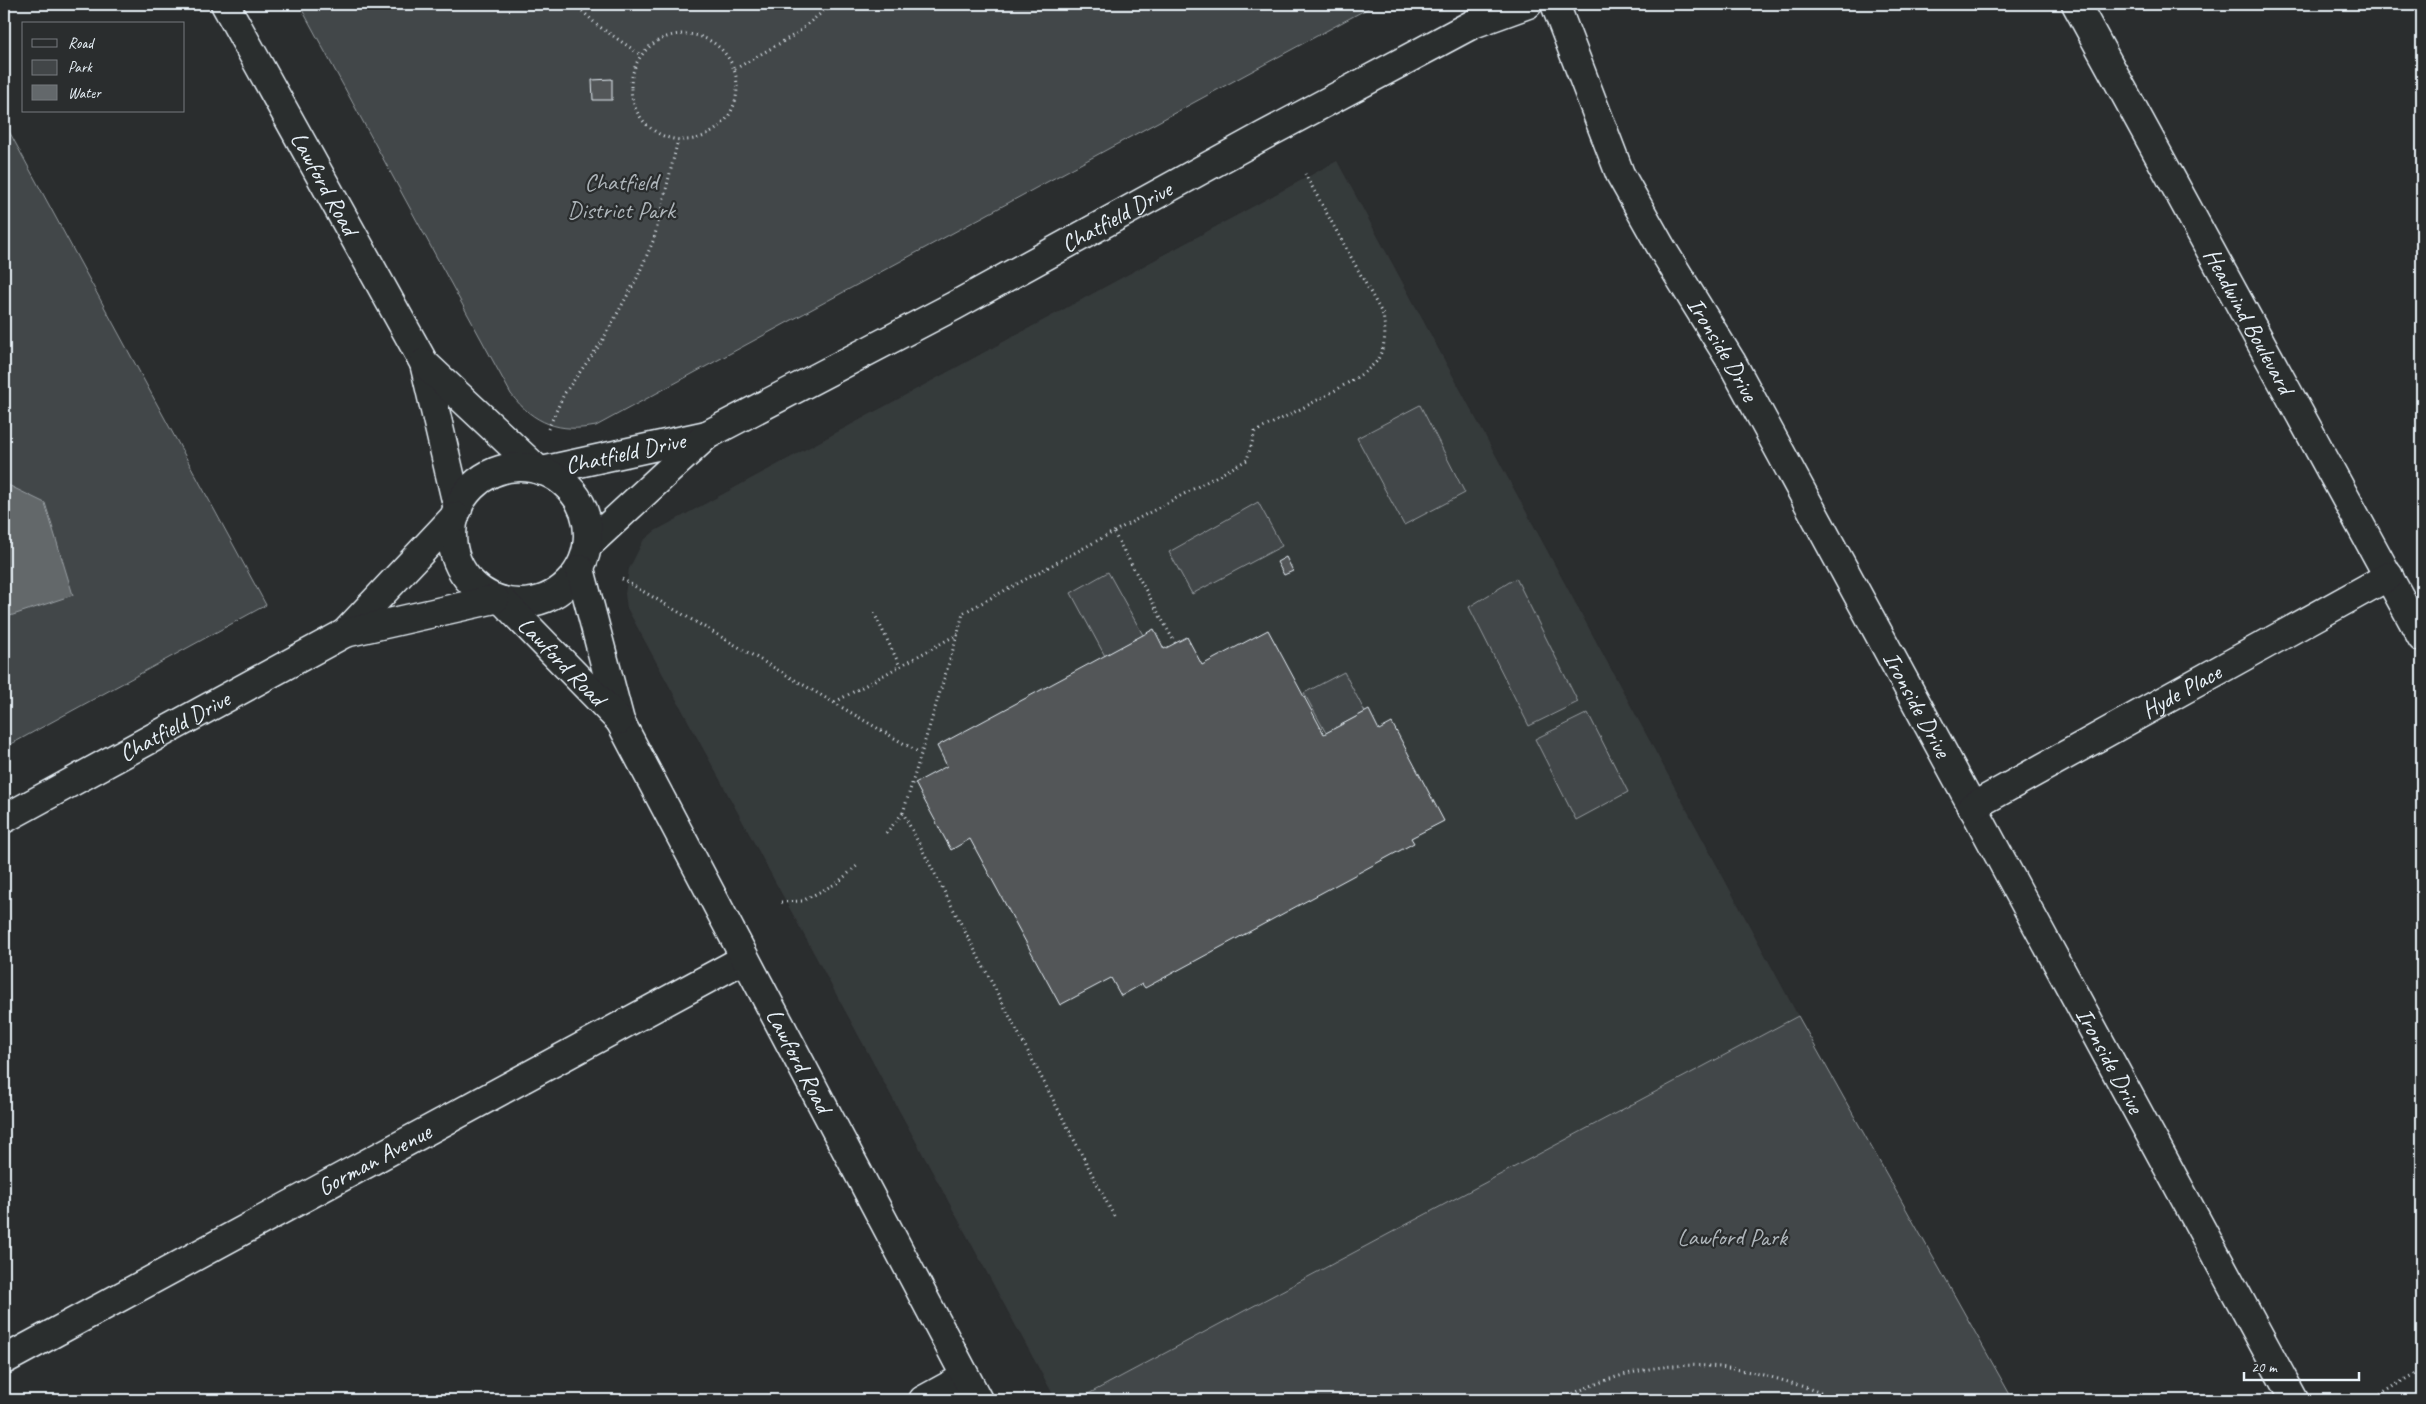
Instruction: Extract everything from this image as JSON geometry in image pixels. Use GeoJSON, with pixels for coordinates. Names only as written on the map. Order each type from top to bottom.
{"type":"FeatureCollection","features":[{"type":"Feature","properties":{"kind":"street","name":"Lawford Road"},"geometry":{"type":"LineString","coordinates":[[225,4],[424,363],[456,513]]}},
{"type":"Feature","properties":{"kind":"street","name":"Chatfield Drive"},"geometry":{"type":"LineString","coordinates":[[540,470],[707,435],[954,306],[1263,136],[1473,24],[1528,4]]}},
{"type":"Feature","properties":{"kind":"street","name":"Ironside Drive"},"geometry":{"type":"LineString","coordinates":[[1555,4],[1620,174],[1730,361],[2294,1400]]}},
{"type":"Feature","properties":{"kind":"street","name":"Headwind Boulevard"},"geometry":{"type":"LineString","coordinates":[[2076,4],[2422,638]]}},
{"type":"Feature","properties":{"kind":"street","name":"Lawford Road"},"geometry":{"type":"LineString","coordinates":[[424,363],[540,470]]}},
{"type":"Feature","properties":{"kind":"street","name":"Chatfield Drive"},"geometry":{"type":"LineString","coordinates":[[584,557],[707,435]]}},
{"type":"Feature","properties":{"kind":"street"},"geometry":{"type":"LineString","coordinates":[[515,468],[540,470],[566,485],[581,504],[587,520],[584,557],[565,587],[551,596],[528,603],[499,600],[475,586],[460,566],[453,545],[456,513],[473,487],[492,474],[515,468]]}},
{"type":"Feature","properties":{"kind":"street","name":"Chatfield Drive"},"geometry":{"type":"LineString","coordinates":[[345,633],[456,513]]}},
{"type":"Feature","properties":{"kind":"street","name":"Lawford Road"},"geometry":{"type":"LineString","coordinates":[[584,557],[620,721],[972,1389]]}},
{"type":"Feature","properties":{"kind":"street","name":"Hyde Place"},"geometry":{"type":"LineString","coordinates":[[1972,806],[2389,576]]}},
{"type":"Feature","properties":{"kind":"street","name":"Lawford Road"},"geometry":{"type":"LineString","coordinates":[[499,600],[620,721]]}},
{"type":"Feature","properties":{"kind":"street","name":"Chatfield Drive"},"geometry":{"type":"LineString","coordinates":[[4,819],[345,633],[499,600]]}},
{"type":"Feature","properties":{"kind":"street","name":"Gorman Avenue"},"geometry":{"type":"LineString","coordinates":[[4,1360],[744,959]]}},
{"type":"Feature","properties":{"kind":"street"},"geometry":{"type":"LineString","coordinates":[[923,1400],[972,1389]]}},
{"type":"Feature","properties":{"kind":"path"},"geometry":{"type":"LineString","coordinates":[[575,4],[598,25],[641,55]]}},
{"type":"Feature","properties":{"kind":"path"},"geometry":{"type":"LineString","coordinates":[[735,69],[796,34],[832,4]]}},
{"type":"Feature","properties":{"kind":"path"},"geometry":{"type":"LineString","coordinates":[[677,34],[692,34],[706,38],[728,56],[735,69],[738,84],[737,100],[731,114],[721,126],[709,135],[694,140],[678,140],[663,137],[649,128],[639,116],[632,102],[630,86],[633,70],[641,55],[651,45],[677,34]]}},
{"type":"Feature","properties":{"kind":"path"},"geometry":{"type":"LineString","coordinates":[[548,429],[564,394],[601,343],[638,278],[654,239],[678,140]]}},
{"type":"Feature","properties":{"kind":"path"},"geometry":{"type":"LineString","coordinates":[[886,833],[903,813],[958,634],[962,613],[1247,460],[1255,432],[1359,376],[1378,361],[1387,336],[1383,315],[1305,174]]}},
{"type":"Feature","properties":{"kind":"path"},"geometry":{"type":"LineString","coordinates":[[1114,533],[1175,643]]}},
{"type":"Feature","properties":{"kind":"path"},"geometry":{"type":"LineString","coordinates":[[622,579],[920,753]]}},
{"type":"Feature","properties":{"kind":"path"},"geometry":{"type":"LineString","coordinates":[[874,613],[900,666]]}},
{"type":"Feature","properties":{"kind":"path"},"geometry":{"type":"LineString","coordinates":[[835,702],[958,634]]}},
{"type":"Feature","properties":{"kind":"path"},"geometry":{"type":"LineString","coordinates":[[903,813],[1114,1216]]}},
{"type":"Feature","properties":{"kind":"path"},"geometry":{"type":"LineString","coordinates":[[781,902],[802,901],[837,883],[858,865]]}},
{"type":"Feature","properties":{"kind":"path"},"geometry":{"type":"LineString","coordinates":[[1559,1400],[1628,1373],[1652,1368],[1703,1364],[1752,1372],[1818,1391],[1835,1400]]}},
{"type":"Feature","properties":{"kind":"path"},"geometry":{"type":"LineString","coordinates":[[2371,1400],[2422,1369]]}},
{"type":"Feature","properties":{"kind":"shaded area"},"geometry":{"type":"Polygon","coordinates":[[[1337,161],[1798,1016],[1077,1400],[1056,1400],[627,608],[625,594],[629,569],[643,541],[655,531],[1337,161]]]}},
{"type":"Feature","properties":{"kind":"green space","name":"Chatfield District Park"},"geometry":{"type":"Polygon","coordinates":[[[299,4],[1376,4],[596,426],[571,428],[559,427],[539,419],[529,413],[511,394],[299,4]]]}},
{"type":"Feature","properties":{"kind":"green space"},"geometry":{"type":"Polygon","coordinates":[[[4,122],[266,605],[4,748],[4,122]]]}},
{"type":"Feature","properties":{"kind":"green space"},"geometry":{"type":"Polygon","coordinates":[[[1420,405],[1465,493],[1404,525],[1357,438],[1420,405]]]}},
{"type":"Feature","properties":{"kind":"green space"},"geometry":{"type":"Polygon","coordinates":[[[1258,502],[1282,546],[1192,594],[1169,552],[1258,502]]]}},
{"type":"Feature","properties":{"kind":"green space"},"geometry":{"type":"Polygon","coordinates":[[[1108,572],[1143,635],[1105,656],[1071,593],[1108,572]]]}},
{"type":"Feature","properties":{"kind":"green space"},"geometry":{"type":"Polygon","coordinates":[[[1516,578],[1578,702],[1529,726],[1469,607],[1516,578]]]}},
{"type":"Feature","properties":{"kind":"green space"},"geometry":{"type":"Polygon","coordinates":[[[1344,672],[1365,712],[1326,733],[1304,693],[1344,672]]]}},
{"type":"Feature","properties":{"kind":"green space"},"geometry":{"type":"Polygon","coordinates":[[[1588,713],[1628,792],[1576,820],[1535,739],[1588,713]]]}},
{"type":"Feature","properties":{"kind":"green space","name":"Lawford Park"},"geometry":{"type":"Polygon","coordinates":[[[1798,1016],[2013,1400],[1077,1400],[1798,1016]]]}},
{"type":"Feature","properties":{"kind":"water"},"geometry":{"type":"Polygon","coordinates":[[[4,483],[45,503],[73,595],[4,618],[4,483]]]}},
{"type":"Feature","properties":{"kind":"building"},"geometry":{"type":"Polygon","coordinates":[[[612,79],[612,100],[593,100],[592,80],[612,79]]]}},
{"type":"Feature","properties":{"kind":"building"},"geometry":{"type":"Polygon","coordinates":[[[1286,557],[1293,571],[1284,575],[1277,562],[1286,557]]]}},
{"type":"Feature","properties":{"kind":"building"},"geometry":{"type":"Polygon","coordinates":[[[1154,629],[1164,649],[1187,637],[1202,665],[1268,630],[1324,734],[1369,710],[1379,730],[1392,723],[1444,821],[1411,838],[1414,843],[1145,988],[1142,984],[1121,996],[1111,978],[1060,1005],[970,839],[951,850],[915,783],[947,766],[937,746],[1154,629]]]}}]}
